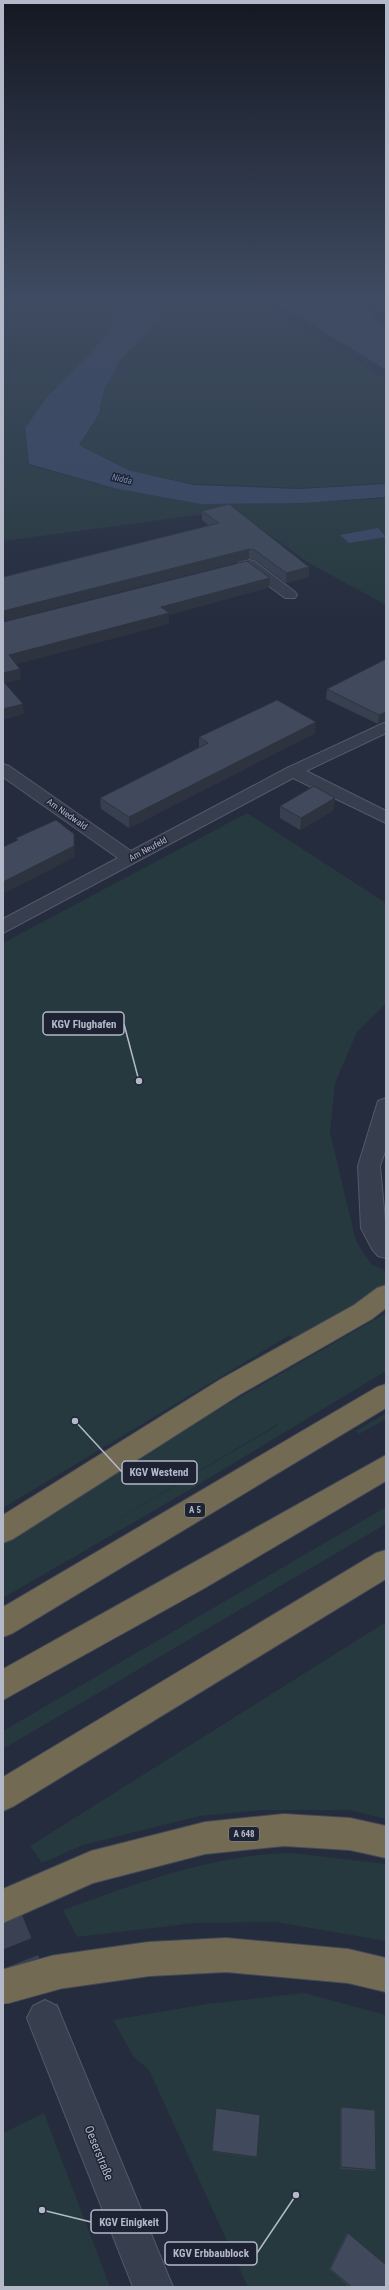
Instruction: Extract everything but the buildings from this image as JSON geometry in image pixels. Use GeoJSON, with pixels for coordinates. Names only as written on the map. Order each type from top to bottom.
{"type":"FeatureCollection","features":[{"type":"Feature","properties":{"kind":"highway"},"geometry":{"type":"LineString","coordinates":[[3,1530],[230,1387],[363,1312],[386,1295]]}},
{"type":"Feature","properties":{"kind":"highway","name":"A 5"},"geometry":{"type":"LineString","coordinates":[[3,1623],[386,1395]]}},
{"type":"Feature","properties":{"kind":"highway"},"geometry":{"type":"LineString","coordinates":[[12,1680],[193,1579],[386,1466]]}},
{"type":"Feature","properties":{"kind":"highway"},"geometry":{"type":"LineString","coordinates":[[3,1795],[386,1563]]}},
{"type":"Feature","properties":{"kind":"highway","name":"A 648"},"geometry":{"type":"LineString","coordinates":[[3,1906],[91,1867],[205,1838],[284,1830],[350,1834],[386,1842]]}},
{"type":"Feature","properties":{"kind":"highway"},"geometry":{"type":"LineString","coordinates":[[3,1987],[57,1972],[149,1959],[226,1955],[348,1966],[386,1975]]}},
{"type":"Feature","properties":{"kind":"street"},"geometry":{"type":"LineString","coordinates":[[234,568],[249,564],[290,595]]}},
{"type":"Feature","properties":{"kind":"street","name":"Am Neufeld"},"geometry":{"type":"LineString","coordinates":[[3,927],[294,771],[386,727]]}},
{"type":"Feature","properties":{"kind":"street","name":"Am Niedwald"},"geometry":{"type":"LineString","coordinates":[[3,769],[131,859]]}},
{"type":"Feature","properties":{"kind":"street"},"geometry":{"type":"LineString","coordinates":[[294,771],[386,818]]}},
{"type":"Feature","properties":{"kind":"street"},"geometry":{"type":"LineString","coordinates":[[386,1106],[384,1136],[369,1166],[373,1228],[380,1242],[386,1249]]}},
{"type":"Feature","properties":{"kind":"street","name":"Oeserstraße"},"geometry":{"type":"LineString","coordinates":[[45,2018],[153,2287]]}},
{"type":"Feature","properties":{"kind":"green space"},"geometry":{"type":"Polygon","coordinates":[[[3,409],[38,409],[24,429],[28,465],[118,489],[202,504],[303,503],[386,498],[386,605],[307,562],[235,510],[3,541],[3,409]]]}},
{"type":"Feature","properties":{"kind":"green space"},"geometry":{"type":"Polygon","coordinates":[[[101,409],[386,409],[386,483],[300,488],[194,484],[129,470],[79,445],[100,414],[101,409]]]}},
{"type":"Feature","properties":{"kind":"green space"},"geometry":{"type":"Polygon","coordinates":[[[247,813],[386,903],[386,1003],[357,1032],[335,1083],[330,1132],[356,1241],[371,1264],[386,1271],[386,1285],[308,1333],[294,1339],[290,1335],[3,1508],[3,943],[247,813]]]}},
{"type":"Feature","properties":{"kind":"green space"},"geometry":{"type":"Polygon","coordinates":[[[386,1313],[386,1371],[186,1492],[3,1598],[3,1545],[207,1416],[386,1313]],[[278,1424],[49,1560],[278,1425],[278,1424]]]}},
{"type":"Feature","properties":{"kind":"green space"},"geometry":{"type":"Polygon","coordinates":[[[386,1413],[386,1419],[359,1434],[356,1431],[386,1413]]]}},
{"type":"Feature","properties":{"kind":"green space"},"geometry":{"type":"Polygon","coordinates":[[[386,1507],[386,1524],[3,1749],[3,1731],[386,1507]]]}},
{"type":"Feature","properties":{"kind":"green space"},"geometry":{"type":"Polygon","coordinates":[[[386,1622],[386,1819],[349,1810],[263,1810],[200,1816],[83,1845],[42,1863],[30,1846],[386,1622]]]}},
{"type":"Feature","properties":{"kind":"green space"},"geometry":{"type":"Polygon","coordinates":[[[293,1853],[386,1864],[386,1941],[275,1922],[195,1923],[77,1937],[63,1910],[147,1880],[205,1864],[263,1855],[293,1853]]]}},
{"type":"Feature","properties":{"kind":"green space"},"geometry":{"type":"Polygon","coordinates":[[[304,1993],[386,2015],[386,2287],[248,2287],[149,2070],[133,2056],[113,2020],[206,2004],[304,1993]]]}},
{"type":"Feature","properties":{"kind":"green space"},"geometry":{"type":"Polygon","coordinates":[[[44,2113],[110,2287],[3,2287],[3,2133],[44,2113]]]}},
{"type":"Feature","properties":{"kind":"water","name":"Nidda"},"geometry":{"type":"Polygon","coordinates":[[[38,409],[100,409],[99,414],[79,445],[128,470],[194,485],[299,489],[386,484],[386,497],[303,503],[201,504],[118,489],[29,464],[25,428],[38,409]]]}},
{"type":"Feature","properties":{"kind":"water"},"geometry":{"type":"Polygon","coordinates":[[[378,528],[386,537],[349,543],[340,535],[378,528]]]}},
{"type":"Feature","properties":{"kind":"tunnel"},"geometry":{"type":"LineString","coordinates":[[3,1913],[45,2018]]}},
{"type":"Feature","properties":{"kind":"place","name":"KGV Flughafen"},"geometry":{"type":"Point","coordinates":[139,1081]}},
{"type":"Feature","properties":{"kind":"place","name":"KGV Westend"},"geometry":{"type":"Point","coordinates":[75,1421]}},
{"type":"Feature","properties":{"kind":"place","name":"KGV Erbbaublock"},"geometry":{"type":"Point","coordinates":[296,2195]}},
{"type":"Feature","properties":{"kind":"place","name":"KGV Einigkeit"},"geometry":{"type":"Point","coordinates":[42,2210]}}]}
